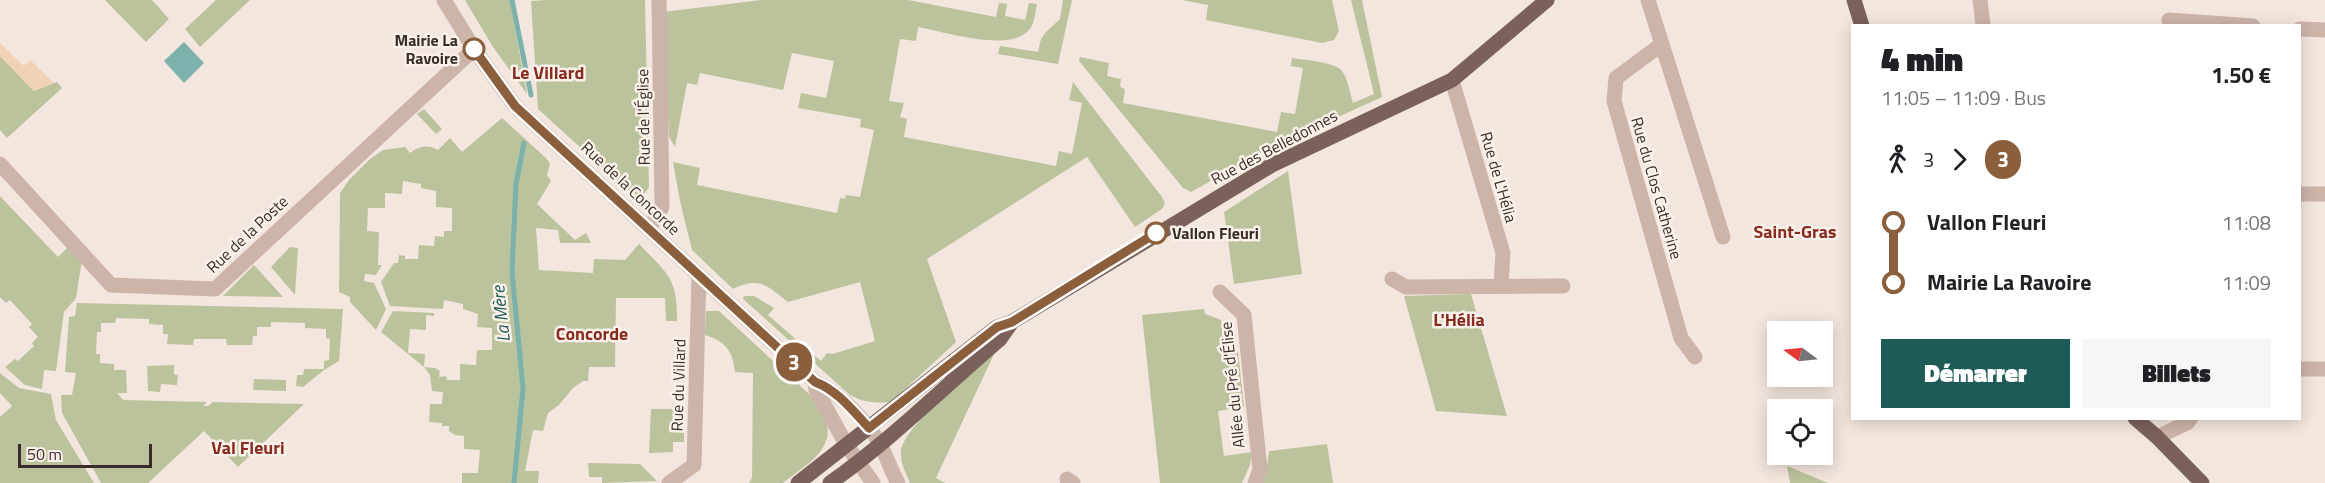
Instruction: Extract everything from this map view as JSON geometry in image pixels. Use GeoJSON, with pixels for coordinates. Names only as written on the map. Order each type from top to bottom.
{"type":"FeatureCollection","features":[{"type":"Feature","properties":{"kind":"main road","name":"Rue des Belledonnes"},"geometry":{"type":"LineString","coordinates":[[798,483],[997,327],[1012,322],[1272,165],[1452,80],[1547,0]]}},
{"type":"Feature","properties":{"kind":"main road"},"geometry":{"type":"LineString","coordinates":[[1854,0],[1861,24]]}},
{"type":"Feature","properties":{"kind":"main road","name":"Rue des Belledonnes"},"geometry":{"type":"LineString","coordinates":[[830,483],[860,462],[1000,339],[1012,322]]}},
{"type":"Feature","properties":{"kind":"main road"},"geometry":{"type":"LineString","coordinates":[[2137,420],[2202,483]]}},
{"type":"Feature","properties":{"kind":"street","name":"Rue de la Concorde"},"geometry":{"type":"LineString","coordinates":[[444,0],[474,49],[515,106],[815,382],[823,385],[841,399],[869,428],[880,444],[898,483]]}},
{"type":"Feature","properties":{"kind":"street","name":"Rue de l'Église"},"geometry":{"type":"LineString","coordinates":[[649,229],[662,207],[659,0]]}},
{"type":"Feature","properties":{"kind":"street"},"geometry":{"type":"LineString","coordinates":[[1648,0],[1723,237]]}},
{"type":"Feature","properties":{"kind":"street"},"geometry":{"type":"LineString","coordinates":[[1980,0],[1983,24]]}},
{"type":"Feature","properties":{"kind":"street"},"geometry":{"type":"LineString","coordinates":[[2169,20],[2225,24]]}},
{"type":"Feature","properties":{"kind":"street"},"geometry":{"type":"LineString","coordinates":[[2301,29],[2325,30]]}},
{"type":"Feature","properties":{"kind":"street","name":"Rue du Clos Catherine"},"geometry":{"type":"LineString","coordinates":[[1662,44],[1616,78],[1614,100],[1681,338],[1695,357]]}},
{"type":"Feature","properties":{"kind":"street","name":"Rue de la Poste"},"geometry":{"type":"LineString","coordinates":[[0,164],[111,285],[215,289],[474,49]]}},
{"type":"Feature","properties":{"kind":"street","name":"Rue de L'Hélia"},"geometry":{"type":"LineString","coordinates":[[1452,80],[1503,253],[1501,285]]}},
{"type":"Feature","properties":{"kind":"street"},"geometry":{"type":"LineString","coordinates":[[2301,194],[2325,194]]}},
{"type":"Feature","properties":{"kind":"street","name":"Rue du Villard"},"geometry":{"type":"LineString","coordinates":[[669,483],[694,465],[699,276]]}},
{"type":"Feature","properties":{"kind":"street"},"geometry":{"type":"LineString","coordinates":[[1392,279],[1406,287],[1563,286]]}},
{"type":"Feature","properties":{"kind":"street","name":"Allée du Pré d'Élise"},"geometry":{"type":"LineString","coordinates":[[1220,292],[1244,315],[1260,469],[1255,483]]}},
{"type":"Feature","properties":{"kind":"street"},"geometry":{"type":"LineString","coordinates":[[2301,369],[2325,369]]}},
{"type":"Feature","properties":{"kind":"street","name":"Rue de la Concorde"},"geometry":{"type":"LineString","coordinates":[[815,382],[816,390],[846,444],[873,483]]}},
{"type":"Feature","properties":{"kind":"street"},"geometry":{"type":"LineString","coordinates":[[2157,437],[2167,420]]}},
{"type":"Feature","properties":{"kind":"street"},"geometry":{"type":"LineString","coordinates":[[2157,437],[2189,420]]}},
{"type":"Feature","properties":{"kind":"street"},"geometry":{"type":"LineString","coordinates":[[1068,483],[1067,479],[1073,483]]}},
{"type":"Feature","properties":{"kind":"green space"},"geometry":{"type":"Polygon","coordinates":[[[105,0],[152,0],[169,19],[146,42],[105,0]]]}},
{"type":"Feature","properties":{"kind":"green space"},"geometry":{"type":"Polygon","coordinates":[[[216,0],[250,0],[200,47],[185,29],[216,0]]]}},
{"type":"Feature","properties":{"kind":"green space"},"geometry":{"type":"Polygon","coordinates":[[[465,0],[510,0],[527,94],[493,47],[465,0]]]}},
{"type":"Feature","properties":{"kind":"green space"},"geometry":{"type":"Polygon","coordinates":[[[645,0],[649,187],[645,193],[636,195],[626,189],[538,109],[531,1],[645,0]]]}},
{"type":"Feature","properties":{"kind":"green space"},"geometry":{"type":"Polygon","coordinates":[[[761,0],[908,0],[996,17],[999,3],[1007,4],[1005,16],[1025,20],[1029,3],[1037,4],[1032,25],[1019,37],[1006,40],[976,39],[918,27],[916,41],[900,39],[889,101],[904,103],[900,117],[907,119],[904,137],[1056,166],[1059,151],[1072,154],[1082,103],[1069,100],[1073,82],[1162,197],[1165,203],[1162,209],[1135,227],[1087,157],[927,259],[956,342],[891,402],[870,402],[850,395],[743,299],[744,296],[754,296],[774,308],[768,315],[821,361],[827,353],[833,354],[875,341],[860,282],[788,302],[768,287],[757,283],[733,289],[692,250],[680,201],[673,162],[700,168],[697,185],[837,213],[840,198],[845,199],[846,195],[860,197],[874,130],[860,127],[861,119],[798,108],[801,93],[826,98],[834,61],[792,53],[783,90],[700,73],[697,85],[687,83],[675,147],[669,137],[663,12],[761,0]]]}},
{"type":"Feature","properties":{"kind":"green space"},"geometry":{"type":"Polygon","coordinates":[[[1063,0],[1072,0],[1058,64],[998,54],[1000,46],[1038,52],[1041,39],[1060,19],[1063,0]]]}},
{"type":"Feature","properties":{"kind":"green space"},"geometry":{"type":"Polygon","coordinates":[[[1182,0],[1332,0],[1339,31],[1334,40],[1322,43],[1206,20],[1208,5],[1182,0]]]}},
{"type":"Feature","properties":{"kind":"green space"},"geometry":{"type":"Polygon","coordinates":[[[1351,0],[1362,0],[1382,97],[1272,147],[1191,192],[1183,188],[1079,61],[1080,57],[1109,63],[1107,76],[1121,79],[1120,87],[1125,89],[1123,103],[1277,132],[1281,112],[1295,114],[1303,68],[1291,66],[1292,58],[1326,63],[1339,68],[1346,78],[1353,103],[1374,94],[1351,0]]]}},
{"type":"Feature","properties":{"kind":"green space"},"geometry":{"type":"Polygon","coordinates":[[[0,56],[34,91],[57,82],[62,88],[7,138],[0,130],[0,56]]]}},
{"type":"Feature","properties":{"kind":"green space"},"geometry":{"type":"Polygon","coordinates":[[[424,109],[442,129],[436,134],[417,114],[424,109]]]}},
{"type":"Feature","properties":{"kind":"green space"},"geometry":{"type":"Polygon","coordinates":[[[502,118],[550,164],[547,175],[551,181],[537,204],[575,240],[586,233],[591,243],[560,243],[558,230],[536,228],[539,270],[593,273],[594,259],[625,260],[639,244],[664,270],[673,285],[677,321],[666,321],[665,298],[616,298],[615,367],[589,367],[588,381],[583,381],[573,388],[559,405],[548,413],[543,431],[533,430],[525,471],[539,471],[538,483],[462,483],[462,473],[478,473],[480,450],[464,449],[464,436],[455,435],[449,431],[449,426],[442,426],[442,423],[429,422],[430,404],[442,404],[443,392],[432,391],[430,375],[424,367],[435,368],[440,371],[439,377],[446,376],[447,380],[460,380],[460,364],[476,365],[477,350],[492,350],[492,328],[477,327],[478,314],[463,309],[463,304],[444,300],[443,309],[390,306],[381,282],[394,263],[398,263],[399,255],[405,256],[405,259],[418,259],[419,245],[434,246],[435,236],[444,237],[444,231],[452,231],[452,208],[436,207],[436,191],[421,188],[421,184],[403,181],[402,194],[385,193],[385,208],[368,208],[367,231],[379,232],[378,265],[382,265],[376,275],[365,274],[364,281],[374,283],[386,309],[376,330],[350,302],[350,297],[339,292],[340,193],[349,180],[370,159],[383,150],[405,147],[410,153],[427,146],[438,150],[450,138],[462,152],[502,118]]]}},
{"type":"Feature","properties":{"kind":"green space"},"geometry":{"type":"Polygon","coordinates":[[[1288,171],[1302,274],[1234,284],[1224,212],[1288,171]]]}},
{"type":"Feature","properties":{"kind":"green space"},"geometry":{"type":"Polygon","coordinates":[[[0,196],[58,257],[69,246],[82,260],[76,298],[64,312],[56,371],[44,370],[42,389],[25,385],[5,367],[15,359],[18,361],[34,346],[32,343],[38,337],[29,327],[32,324],[10,300],[6,303],[0,297],[0,196]]]}},
{"type":"Feature","properties":{"kind":"green space"},"geometry":{"type":"Polygon","coordinates":[[[290,247],[298,248],[295,295],[271,267],[290,247]]]}},
{"type":"Feature","properties":{"kind":"green space"},"geometry":{"type":"Polygon","coordinates":[[[254,265],[283,297],[223,296],[254,265]]]}},
{"type":"Feature","properties":{"kind":"green space"},"geometry":{"type":"Polygon","coordinates":[[[1471,294],[1507,416],[1436,411],[1404,296],[1471,294]]]}},
{"type":"Feature","properties":{"kind":"green space"},"geometry":{"type":"Polygon","coordinates":[[[77,303],[343,309],[339,361],[303,387],[296,386],[297,375],[303,375],[304,369],[324,369],[324,361],[329,360],[330,339],[326,338],[326,329],[305,328],[305,323],[271,322],[271,327],[257,327],[257,336],[253,336],[252,345],[227,345],[226,339],[194,339],[193,345],[167,344],[168,334],[163,334],[163,325],[149,324],[149,319],[116,318],[115,323],[101,323],[101,332],[97,332],[96,354],[100,354],[100,363],[114,364],[114,370],[126,370],[127,393],[117,393],[123,400],[207,402],[203,406],[208,406],[213,402],[304,404],[238,467],[204,431],[148,483],[101,483],[62,413],[61,395],[72,395],[76,373],[65,372],[69,317],[75,316],[77,303]]]}},
{"type":"Feature","properties":{"kind":"green space"},"geometry":{"type":"Polygon","coordinates":[[[1204,309],[1205,314],[1221,320],[1226,354],[1238,352],[1244,407],[1218,411],[1224,456],[1252,452],[1250,465],[1242,483],[1160,483],[1142,315],[1204,309]]]}},
{"type":"Feature","properties":{"kind":"green space"},"geometry":{"type":"Polygon","coordinates":[[[393,311],[434,313],[434,316],[426,315],[426,330],[410,329],[408,353],[425,354],[424,367],[381,332],[393,311]]]}},
{"type":"Feature","properties":{"kind":"green space"},"geometry":{"type":"Polygon","coordinates":[[[706,311],[719,311],[821,405],[828,432],[826,442],[813,459],[783,483],[749,483],[752,478],[753,373],[735,372],[727,348],[718,340],[705,335],[706,311]]]}},
{"type":"Feature","properties":{"kind":"green space"},"geometry":{"type":"Polygon","coordinates":[[[995,352],[936,478],[945,483],[910,483],[901,460],[904,441],[940,399],[995,352]]]}},
{"type":"Feature","properties":{"kind":"green space"},"geometry":{"type":"Polygon","coordinates":[[[174,365],[174,374],[178,375],[177,385],[161,384],[160,392],[148,391],[147,366],[174,365]]]}},
{"type":"Feature","properties":{"kind":"green space"},"geometry":{"type":"Polygon","coordinates":[[[0,373],[19,388],[51,394],[56,420],[94,483],[0,483],[0,417],[12,406],[0,393],[0,373]]]}},
{"type":"Feature","properties":{"kind":"green space"},"geometry":{"type":"Polygon","coordinates":[[[254,379],[286,380],[286,391],[253,390],[254,379]]]}},
{"type":"Feature","properties":{"kind":"green space"},"geometry":{"type":"Polygon","coordinates":[[[651,409],[684,409],[684,442],[673,442],[673,452],[649,453],[651,409]]]}},
{"type":"Feature","properties":{"kind":"green space"},"geometry":{"type":"Polygon","coordinates":[[[1327,444],[1333,483],[1262,483],[1266,474],[1269,451],[1327,444]]]}},
{"type":"Feature","properties":{"kind":"green space"},"geometry":{"type":"Polygon","coordinates":[[[588,463],[640,464],[657,481],[602,483],[602,477],[589,477],[588,463]]]}},
{"type":"Feature","properties":{"kind":"green space"},"geometry":{"type":"Polygon","coordinates":[[[1787,466],[1828,483],[1790,483],[1787,466]]]}},
{"type":"Feature","properties":{"kind":"sand"},"geometry":{"type":"Polygon","coordinates":[[[0,43],[24,66],[30,60],[54,83],[34,91],[0,56],[0,43]]]}},
{"type":"Feature","properties":{"kind":"water"},"geometry":{"type":"Polygon","coordinates":[[[184,42],[204,63],[184,83],[164,61],[184,42]]]}},
{"type":"Feature","properties":{"kind":"waterway","name":"La Mère"},"geometry":{"type":"LineString","coordinates":[[512,0],[531,95]]}},
{"type":"Feature","properties":{"kind":"waterway","name":"La Mère"},"geometry":{"type":"LineString","coordinates":[[514,483],[523,389],[512,272],[516,184],[524,143]]}},
{"type":"Feature","properties":{"kind":"bus line","name":"3"},"geometry":{"type":"LineString","coordinates":[[474,49],[515,106],[815,382],[823,385],[841,399],[869,428],[997,327],[1012,322],[1156,233]]}},
{"type":"Feature","properties":{"kind":"place","name":"Mairie La Ravoire"},"geometry":{"type":"Point","coordinates":[474,49]}},
{"type":"Feature","properties":{"kind":"place","name":"Vallon Fleuri"},"geometry":{"type":"Point","coordinates":[1156,233]}},
{"type":"Feature","properties":{"kind":"district","name":"Le Villard"},"geometry":{"type":"Point","coordinates":[548,73]}},
{"type":"Feature","properties":{"kind":"district","name":"Saint-Gras"},"geometry":{"type":"Point","coordinates":[1795,232]}},
{"type":"Feature","properties":{"kind":"district","name":"L'Hélia"},"geometry":{"type":"Point","coordinates":[1459,320]}},
{"type":"Feature","properties":{"kind":"district","name":"Concorde"},"geometry":{"type":"Point","coordinates":[592,334]}},
{"type":"Feature","properties":{"kind":"district","name":"Val Fleuri"},"geometry":{"type":"Point","coordinates":[248,448]}}]}
